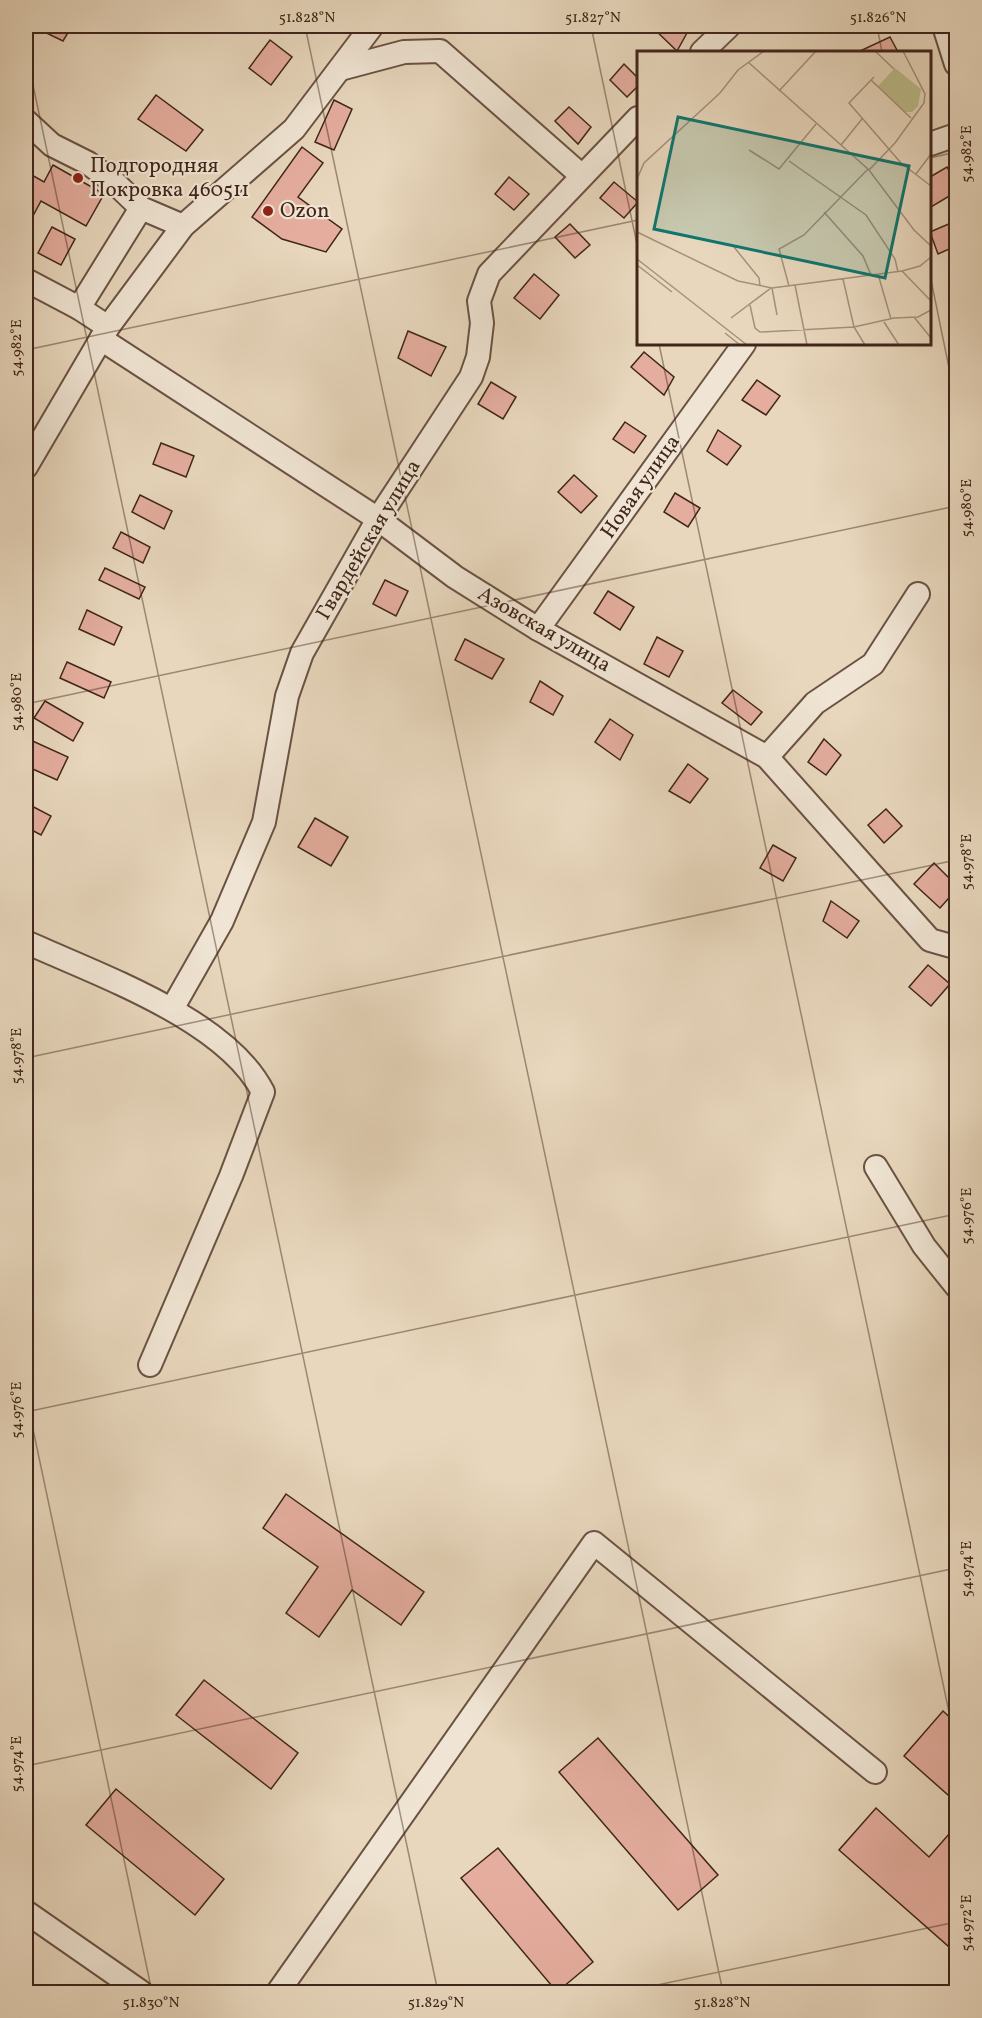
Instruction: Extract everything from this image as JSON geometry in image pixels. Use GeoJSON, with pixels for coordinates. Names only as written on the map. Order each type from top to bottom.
{"type":"FeatureCollection","features":[{"type":"Feature","properties":{"kind":"street"},"geometry":{"type":"LineString","coordinates":[[26,467],[104,333],[183,226],[294,129],[372,26]]}},
{"type":"Feature","properties":{"kind":"street"},"geometry":{"type":"LineString","coordinates":[[703,51],[729,26]]}},
{"type":"Feature","properties":{"kind":"street"},"geometry":{"type":"LineString","coordinates":[[944,26],[957,64]]}},
{"type":"Feature","properties":{"kind":"street"},"geometry":{"type":"LineString","coordinates":[[340,69],[404,52],[440,51],[582,176]]}},
{"type":"Feature","properties":{"kind":"street","name":"Гвардейская улица"},"geometry":{"type":"LineString","coordinates":[[172,1009],[222,921],[264,822],[287,696],[302,653],[378,519],[471,377],[478,357],[482,323],[479,301],[489,274],[637,120]]}},
{"type":"Feature","properties":{"kind":"street"},"geometry":{"type":"LineString","coordinates":[[26,121],[52,145],[88,163],[114,182],[141,208],[183,226]]}},
{"type":"Feature","properties":{"kind":"street"},"geometry":{"type":"LineString","coordinates":[[931,144],[957,135]]}},
{"type":"Feature","properties":{"kind":"street"},"geometry":{"type":"LineString","coordinates":[[79,308],[141,208]]}},
{"type":"Feature","properties":{"kind":"street","name":"Азовская улица"},"geometry":{"type":"LineString","coordinates":[[26,280],[79,308],[104,333],[378,519],[455,577],[538,629],[767,757],[930,940],[951,946],[957,942]]}},
{"type":"Feature","properties":{"kind":"street","name":"Новая улица"},"geometry":{"type":"LineString","coordinates":[[538,629],[743,345]]}},
{"type":"Feature","properties":{"kind":"street"},"geometry":{"type":"LineString","coordinates":[[767,757],[815,703],[873,664],[918,594]]}},
{"type":"Feature","properties":{"kind":"street"},"geometry":{"type":"LineString","coordinates":[[26,942],[172,1009],[227,1049],[255,1076],[262,1092],[231,1176],[150,1365]]}},
{"type":"Feature","properties":{"kind":"street"},"geometry":{"type":"LineString","coordinates":[[876,1167],[924,1246],[957,1286]]}},
{"type":"Feature","properties":{"kind":"street"},"geometry":{"type":"LineString","coordinates":[[278,1992],[594,1543],[875,1772]]}},
{"type":"Feature","properties":{"kind":"street"},"geometry":{"type":"LineString","coordinates":[[26,1912],[141,1992]]}},
{"type":"Feature","properties":{"kind":"building"},"geometry":{"type":"Polygon","coordinates":[[[32,26],[72,26],[63,41],[32,26]]]}},
{"type":"Feature","properties":{"kind":"building"},"geometry":{"type":"Polygon","coordinates":[[[651,26],[678,26],[687,33],[677,51],[651,26]]]}},
{"type":"Feature","properties":{"kind":"building"},"geometry":{"type":"Polygon","coordinates":[[[855,26],[878,26],[858,33],[855,26]]]}},
{"type":"Feature","properties":{"kind":"building"},"geometry":{"type":"Polygon","coordinates":[[[890,37],[897,51],[860,51],[890,37]]]}},
{"type":"Feature","properties":{"kind":"building"},"geometry":{"type":"Polygon","coordinates":[[[270,40],[292,57],[271,85],[249,68],[270,40]]]}},
{"type":"Feature","properties":{"kind":"building"},"geometry":{"type":"Polygon","coordinates":[[[624,64],[637,77],[637,87],[627,97],[610,80],[624,64]]]}},
{"type":"Feature","properties":{"kind":"building"},"geometry":{"type":"Polygon","coordinates":[[[156,95],[203,130],[186,151],[138,119],[156,95]]]}},
{"type":"Feature","properties":{"kind":"building"},"geometry":{"type":"Polygon","coordinates":[[[334,100],[352,109],[334,150],[315,142],[334,100]]]}},
{"type":"Feature","properties":{"kind":"building"},"geometry":{"type":"Polygon","coordinates":[[[569,107],[591,127],[578,144],[555,121],[569,107]]]}},
{"type":"Feature","properties":{"kind":"building"},"geometry":{"type":"Polygon","coordinates":[[[302,147],[323,163],[298,197],[342,229],[326,252],[282,239],[252,217],[302,147]]]}},
{"type":"Feature","properties":{"kind":"building"},"geometry":{"type":"Polygon","coordinates":[[[53,165],[104,194],[86,226],[41,201],[26,229],[26,186],[32,175],[44,182],[53,165]]]}},
{"type":"Feature","properties":{"kind":"building"},"geometry":{"type":"Polygon","coordinates":[[[947,167],[956,183],[956,192],[931,207],[931,176],[947,167]]]}},
{"type":"Feature","properties":{"kind":"building"},"geometry":{"type":"Polygon","coordinates":[[[509,177],[529,194],[514,210],[495,194],[509,177]]]}},
{"type":"Feature","properties":{"kind":"building"},"geometry":{"type":"Polygon","coordinates":[[[614,182],[637,203],[624,218],[600,198],[614,182]]]}},
{"type":"Feature","properties":{"kind":"building"},"geometry":{"type":"Polygon","coordinates":[[[951,223],[956,234],[956,246],[938,254],[931,232],[951,223]]]}},
{"type":"Feature","properties":{"kind":"building"},"geometry":{"type":"Polygon","coordinates":[[[570,224],[590,245],[575,258],[555,237],[570,224]]]}},
{"type":"Feature","properties":{"kind":"building"},"geometry":{"type":"Polygon","coordinates":[[[52,227],[75,239],[61,265],[38,253],[52,227]]]}},
{"type":"Feature","properties":{"kind":"building"},"geometry":{"type":"Polygon","coordinates":[[[534,274],[559,295],[540,319],[514,298],[534,274]]]}},
{"type":"Feature","properties":{"kind":"building"},"geometry":{"type":"Polygon","coordinates":[[[956,292],[956,308],[950,295],[956,292]]]}},
{"type":"Feature","properties":{"kind":"building"},"geometry":{"type":"Polygon","coordinates":[[[408,331],[446,347],[431,376],[398,358],[408,331]]]}},
{"type":"Feature","properties":{"kind":"building"},"geometry":{"type":"Polygon","coordinates":[[[644,352],[674,377],[664,395],[631,367],[644,352]]]}},
{"type":"Feature","properties":{"kind":"building"},"geometry":{"type":"Polygon","coordinates":[[[757,380],[780,396],[766,415],[742,400],[757,380]]]}},
{"type":"Feature","properties":{"kind":"building"},"geometry":{"type":"Polygon","coordinates":[[[491,382],[516,397],[503,419],[478,404],[491,382]]]}},
{"type":"Feature","properties":{"kind":"building"},"geometry":{"type":"Polygon","coordinates":[[[625,422],[646,436],[634,453],[613,439],[625,422]]]}},
{"type":"Feature","properties":{"kind":"building"},"geometry":{"type":"Polygon","coordinates":[[[718,430],[741,446],[727,465],[707,451],[718,430]]]}},
{"type":"Feature","properties":{"kind":"building"},"geometry":{"type":"Polygon","coordinates":[[[161,443],[194,456],[186,477],[153,464],[161,443]]]}},
{"type":"Feature","properties":{"kind":"building"},"geometry":{"type":"Polygon","coordinates":[[[574,475],[597,496],[581,513],[558,492],[574,475]]]}},
{"type":"Feature","properties":{"kind":"building"},"geometry":{"type":"Polygon","coordinates":[[[675,493],[700,508],[688,527],[664,512],[675,493]]]}},
{"type":"Feature","properties":{"kind":"building"},"geometry":{"type":"Polygon","coordinates":[[[140,495],[172,511],[164,529],[132,512],[140,495]]]}},
{"type":"Feature","properties":{"kind":"building"},"geometry":{"type":"Polygon","coordinates":[[[121,532],[150,547],[143,563],[113,548],[121,532]]]}},
{"type":"Feature","properties":{"kind":"building"},"geometry":{"type":"Polygon","coordinates":[[[105,568],[145,587],[139,599],[99,580],[105,568]]]}},
{"type":"Feature","properties":{"kind":"building"},"geometry":{"type":"Polygon","coordinates":[[[385,580],[408,591],[396,616],[373,604],[385,580]]]}},
{"type":"Feature","properties":{"kind":"building"},"geometry":{"type":"Polygon","coordinates":[[[608,591],[634,607],[620,630],[594,613],[608,591]]]}},
{"type":"Feature","properties":{"kind":"building"},"geometry":{"type":"Polygon","coordinates":[[[87,610],[122,627],[114,645],[79,629],[87,610]]]}},
{"type":"Feature","properties":{"kind":"building"},"geometry":{"type":"Polygon","coordinates":[[[657,637],[683,651],[669,677],[644,664],[657,637]]]}},
{"type":"Feature","properties":{"kind":"building"},"geometry":{"type":"Polygon","coordinates":[[[465,639],[504,659],[492,679],[455,660],[465,639]]]}},
{"type":"Feature","properties":{"kind":"building"},"geometry":{"type":"Polygon","coordinates":[[[67,662],[111,682],[104,698],[60,678],[67,662]]]}},
{"type":"Feature","properties":{"kind":"building"},"geometry":{"type":"Polygon","coordinates":[[[540,681],[563,696],[553,715],[530,702],[540,681]]]}},
{"type":"Feature","properties":{"kind":"building"},"geometry":{"type":"Polygon","coordinates":[[[733,690],[762,712],[751,725],[722,703],[733,690]]]}},
{"type":"Feature","properties":{"kind":"building"},"geometry":{"type":"Polygon","coordinates":[[[45,701],[83,723],[73,741],[34,718],[45,701]]]}},
{"type":"Feature","properties":{"kind":"building"},"geometry":{"type":"Polygon","coordinates":[[[610,719],[633,735],[620,760],[595,742],[610,719]]]}},
{"type":"Feature","properties":{"kind":"building"},"geometry":{"type":"Polygon","coordinates":[[[26,738],[68,757],[57,780],[26,766],[26,738]]]}},
{"type":"Feature","properties":{"kind":"building"},"geometry":{"type":"Polygon","coordinates":[[[824,739],[841,755],[826,775],[808,762],[824,739]]]}},
{"type":"Feature","properties":{"kind":"building"},"geometry":{"type":"Polygon","coordinates":[[[688,764],[708,779],[690,803],[669,791],[688,764]]]}},
{"type":"Feature","properties":{"kind":"building"},"geometry":{"type":"Polygon","coordinates":[[[26,803],[51,816],[41,835],[26,827],[26,803]]]}},
{"type":"Feature","properties":{"kind":"building"},"geometry":{"type":"Polygon","coordinates":[[[886,809],[902,826],[884,843],[868,825],[886,809]]]}},
{"type":"Feature","properties":{"kind":"building"},"geometry":{"type":"Polygon","coordinates":[[[315,818],[348,837],[331,866],[298,847],[315,818]]]}},
{"type":"Feature","properties":{"kind":"building"},"geometry":{"type":"Polygon","coordinates":[[[773,845],[796,858],[783,881],[760,868],[773,845]]]}},
{"type":"Feature","properties":{"kind":"building"},"geometry":{"type":"Polygon","coordinates":[[[934,863],[956,885],[956,890],[940,908],[914,884],[934,863]]]}},
{"type":"Feature","properties":{"kind":"building"},"geometry":{"type":"Polygon","coordinates":[[[831,901],[859,921],[847,938],[823,921],[831,901]]]}},
{"type":"Feature","properties":{"kind":"building"},"geometry":{"type":"Polygon","coordinates":[[[928,965],[950,984],[931,1006],[909,987],[928,965]]]}},
{"type":"Feature","properties":{"kind":"building"},"geometry":{"type":"Polygon","coordinates":[[[286,1494],[424,1592],[401,1625],[352,1590],[319,1637],[286,1613],[318,1567],[263,1528],[286,1494]]]}},
{"type":"Feature","properties":{"kind":"building"},"geometry":{"type":"Polygon","coordinates":[[[204,1680],[298,1753],[271,1789],[176,1715],[204,1680]]]}},
{"type":"Feature","properties":{"kind":"building"},"geometry":{"type":"Polygon","coordinates":[[[943,1711],[956,1723],[956,1802],[904,1756],[943,1711]]]}},
{"type":"Feature","properties":{"kind":"building"},"geometry":{"type":"Polygon","coordinates":[[[598,1738],[718,1875],[678,1910],[559,1772],[598,1738]]]}},
{"type":"Feature","properties":{"kind":"building"},"geometry":{"type":"Polygon","coordinates":[[[116,1789],[224,1879],[195,1915],[86,1825],[116,1789]]]}},
{"type":"Feature","properties":{"kind":"building"},"geometry":{"type":"Polygon","coordinates":[[[876,1808],[929,1857],[956,1826],[956,1953],[839,1850],[876,1808]]]}},
{"type":"Feature","properties":{"kind":"building"},"geometry":{"type":"Polygon","coordinates":[[[498,1848],[593,1962],[557,1992],[461,1878],[498,1848]]]}},
{"type":"Feature","properties":{"kind":"place","name":"Подгородняя Покровка 460511"},"geometry":{"type":"Point","coordinates":[78,178]}},
{"type":"Feature","properties":{"kind":"place","name":"Ozon"},"geometry":{"type":"Point","coordinates":[268,211]}}]}
